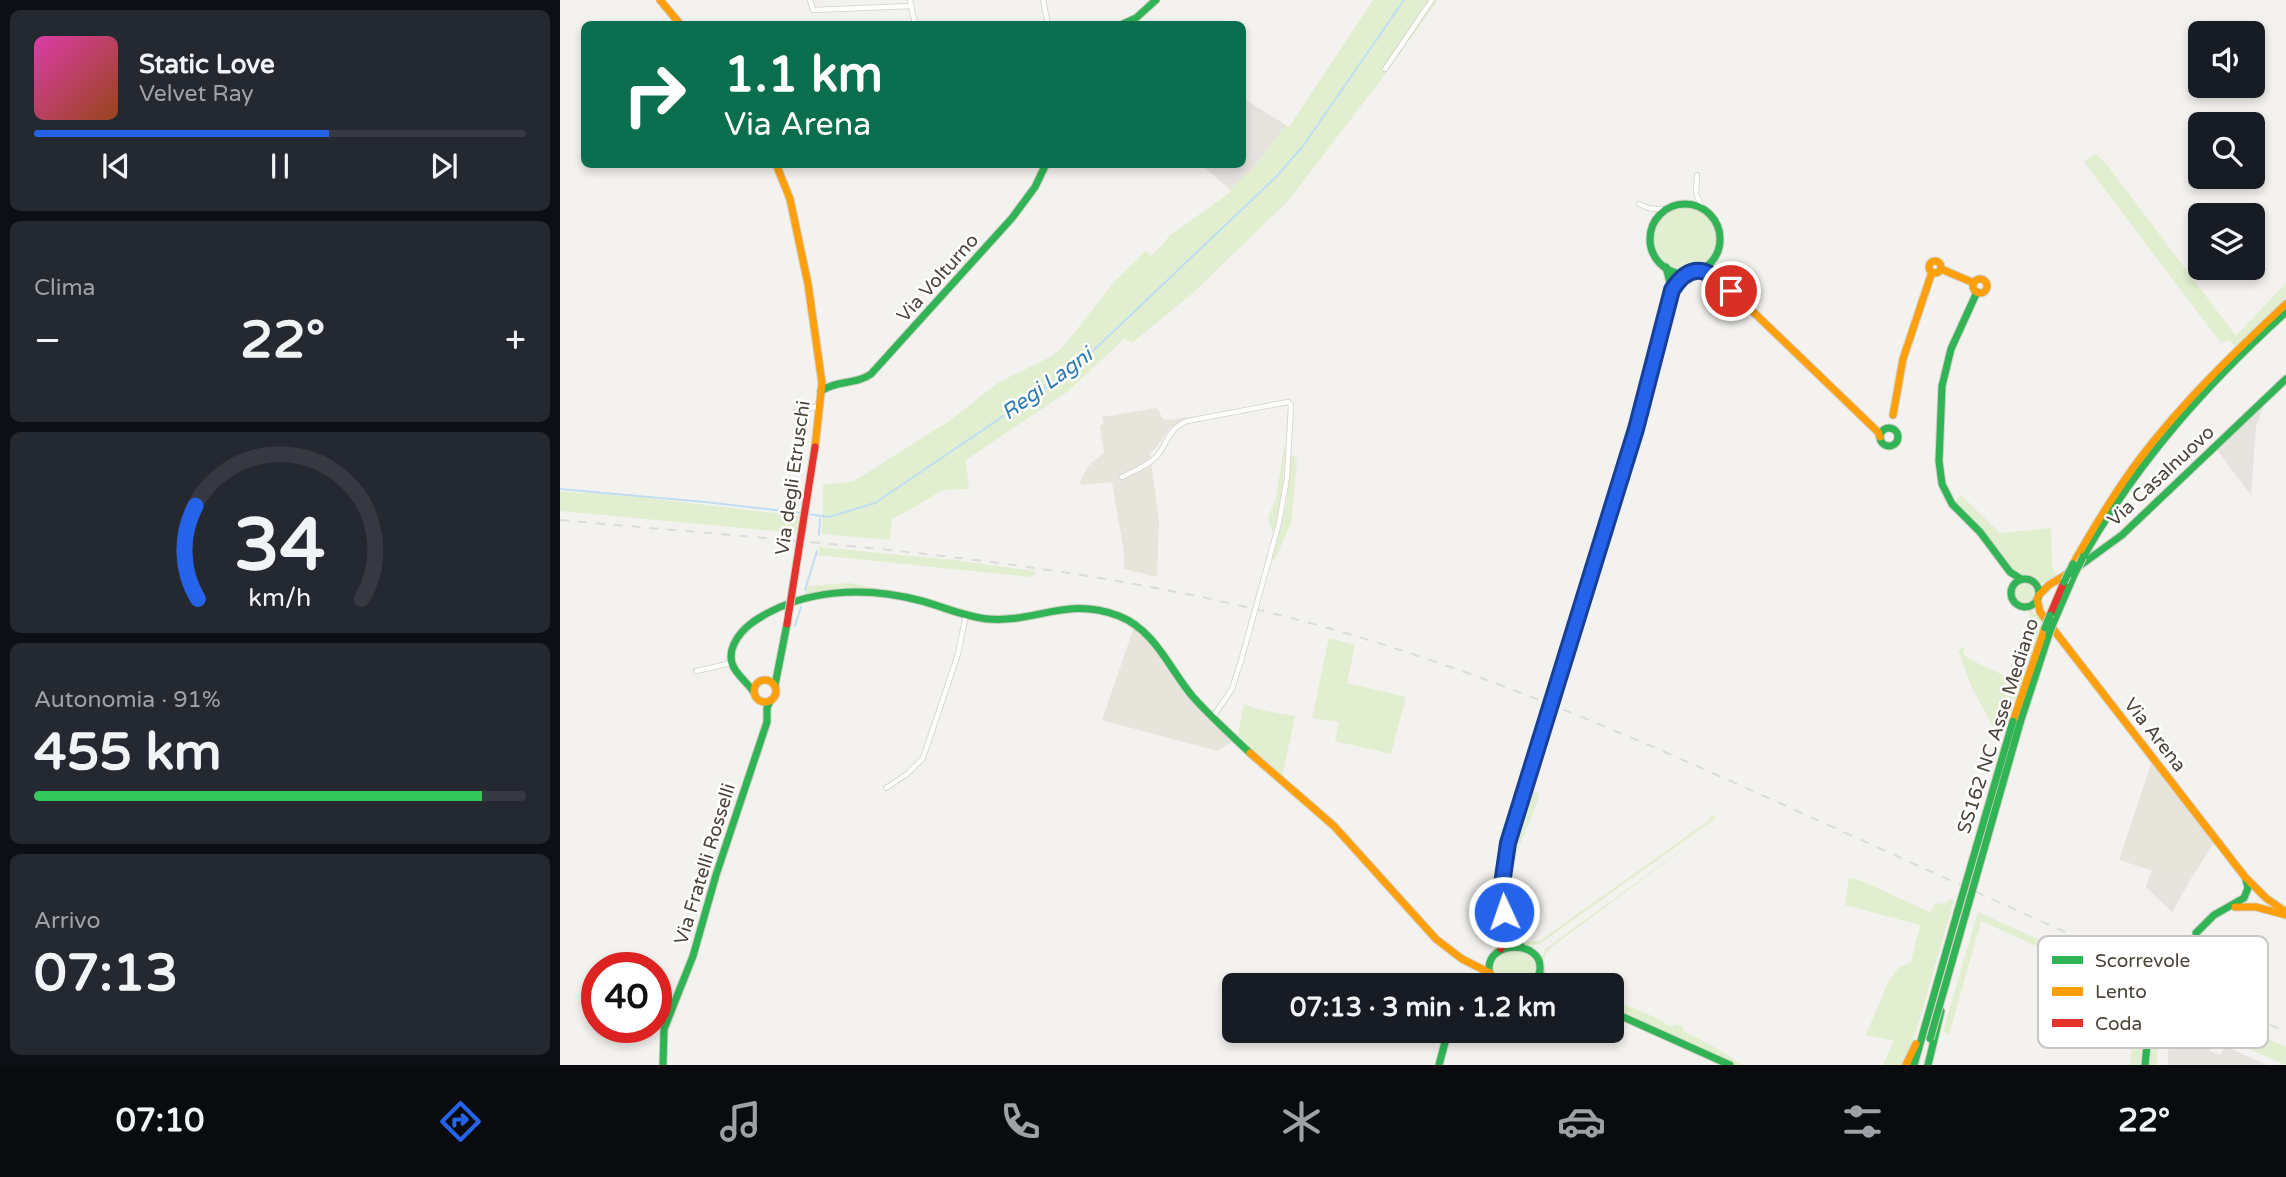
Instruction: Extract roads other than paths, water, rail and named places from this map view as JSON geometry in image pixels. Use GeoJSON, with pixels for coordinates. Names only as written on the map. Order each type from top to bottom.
{"type":"FeatureCollection","features":[{"type":"Feature","properties":{"kind":"main road"},"geometry":{"type":"LineString","coordinates":[[660,0],[678,21]]}},
{"type":"Feature","properties":{"kind":"main road"},"geometry":{"type":"LineString","coordinates":[[1130,21],[1156,0]]}},
{"type":"Feature","properties":{"kind":"main road"},"geometry":{"type":"LineString","coordinates":[[778,168],[799,230],[820,372],[826,385]]}},
{"type":"Feature","properties":{"kind":"main road","name":"Via Volturno"},"geometry":{"type":"LineString","coordinates":[[826,385],[864,380],[871,374],[956,284],[1027,201],[1044,168]]}},
{"type":"Feature","properties":{"kind":"main road"},"geometry":{"type":"LineString","coordinates":[[1713,260],[1700,270],[1687,273],[1666,267],[1654,254],[1651,236],[1653,224],[1666,210],[1681,204],[1702,208],[1712,217],[1718,228],[1719,247],[1712,269],[1717,277],[1878,432],[1884,444],[1892,446],[1897,441],[1893,415]]}},
{"type":"Feature","properties":{"kind":"main road"},"geometry":{"type":"LineString","coordinates":[[1880,437],[1893,415],[1906,343],[1932,272],[1928,266],[1932,261],[1938,261],[1941,269],[1974,283]]}},
{"type":"Feature","properties":{"kind":"main road"},"geometry":{"type":"LineString","coordinates":[[1666,267],[1672,290]]}},
{"type":"Feature","properties":{"kind":"main road"},"geometry":{"type":"LineString","coordinates":[[1700,270],[1717,277]]}},
{"type":"Feature","properties":{"kind":"main road"},"geometry":{"type":"LineString","coordinates":[[1491,973],[1492,961],[1501,949],[1506,926],[1502,898],[1503,865],[1650,381],[1672,290],[1687,273]]}},
{"type":"Feature","properties":{"kind":"main road"},"geometry":{"type":"LineString","coordinates":[[1974,283],[1981,279],[1987,285],[1983,292],[1977,292]]}},
{"type":"Feature","properties":{"kind":"main road"},"geometry":{"type":"LineString","coordinates":[[1974,283],[1977,292]]}},
{"type":"Feature","properties":{"kind":"main road"},"geometry":{"type":"LineString","coordinates":[[1977,292],[1951,349],[1940,397],[1941,484],[1952,503],[1980,532],[2010,572],[2021,579],[2049,585]]}},
{"type":"Feature","properties":{"kind":"main road","name":"SS162 NC Asse Mediano"},"geometry":{"type":"LineString","coordinates":[[1922,1065],[1926,1022],[2016,722],[2064,582],[2106,504],[2158,433],[2215,371],[2286,304]]}},
{"type":"Feature","properties":{"kind":"main road","name":"SS162 NC Asse Mediano"},"geometry":{"type":"LineString","coordinates":[[2052,618],[2083,557],[2119,496],[2167,431],[2218,377],[2286,312]]}},
{"type":"Feature","properties":{"kind":"main road","name":"Via Casalnuovo"},"geometry":{"type":"LineString","coordinates":[[2038,597],[2049,585],[2122,535],[2286,379]]}},
{"type":"Feature","properties":{"kind":"main road","name":"Via degli Etruschi"},"geometry":{"type":"LineString","coordinates":[[772,683],[787,624],[820,406],[826,385]]}},
{"type":"Feature","properties":{"kind":"main road"},"geometry":{"type":"LineString","coordinates":[[1865,420],[1876,427],[1897,432]]}},
{"type":"Feature","properties":{"kind":"main road"},"geometry":{"type":"LineString","coordinates":[[2010,572],[2013,601],[2019,606],[2040,612]]}},
{"type":"Feature","properties":{"kind":"main road"},"geometry":{"type":"LineString","coordinates":[[2013,585],[2021,579]]}},
{"type":"Feature","properties":{"kind":"main road"},"geometry":{"type":"LineString","coordinates":[[2027,607],[2038,597],[2035,583]]}},
{"type":"Feature","properties":{"kind":"main road"},"geometry":{"type":"LineString","coordinates":[[745,681],[772,683],[776,693],[767,702],[755,697],[732,663],[731,653],[735,641],[749,625],[777,608],[832,591],[915,599],[981,618],[1007,620],[1074,608],[1120,617],[1137,626],[1154,641],[1182,683],[1213,717],[1336,828],[1429,931],[1454,954],[1483,973]]}},
{"type":"Feature","properties":{"kind":"main road","name":"Via Arena"},"geometry":{"type":"LineString","coordinates":[[2038,597],[2040,612],[2245,877],[2286,914]]}},
{"type":"Feature","properties":{"kind":"main road"},"geometry":{"type":"LineString","coordinates":[[753,691],[759,681]]}},
{"type":"Feature","properties":{"kind":"main road","name":"Via Fratelli Rosselli"},"geometry":{"type":"LineString","coordinates":[[663,1065],[664,1029],[693,956],[716,875],[767,722],[767,702]]}},
{"type":"Feature","properties":{"kind":"main road","name":"SS162 NC Asse Mediano"},"geometry":{"type":"LineString","coordinates":[[1914,1065],[1926,1038],[1952,959],[2016,722]]}},
{"type":"Feature","properties":{"kind":"main road"},"geometry":{"type":"LineString","coordinates":[[2196,933],[2208,919],[2247,896],[2245,877]]}},
{"type":"Feature","properties":{"kind":"main road","name":"Via Arena"},"geometry":{"type":"LineString","coordinates":[[2232,907],[2256,907],[2286,914]]}},
{"type":"Feature","properties":{"kind":"main road"},"geometry":{"type":"LineString","coordinates":[[1506,926],[1521,946]]}},
{"type":"Feature","properties":{"kind":"main road"},"geometry":{"type":"LineString","coordinates":[[1501,949],[1513,945],[1530,950],[1536,958],[1539,973]]}},
{"type":"Feature","properties":{"kind":"main road"},"geometry":{"type":"LineString","coordinates":[[1474,965],[1492,961]]}},
{"type":"Feature","properties":{"kind":"main road"},"geometry":{"type":"LineString","coordinates":[[1624,1017],[1730,1065]]}},
{"type":"Feature","properties":{"kind":"main road"},"geometry":{"type":"LineString","coordinates":[[1906,1065],[1926,1038]]}},
{"type":"Feature","properties":{"kind":"main road"},"geometry":{"type":"LineString","coordinates":[[1926,1038],[1928,1065]]}},
{"type":"Feature","properties":{"kind":"main road"},"geometry":{"type":"LineString","coordinates":[[1439,1065],[1445,1043]]}},
{"type":"Feature","properties":{"kind":"street"},"geometry":{"type":"LineString","coordinates":[[810,0],[813,10],[910,3],[914,21]]}},
{"type":"Feature","properties":{"kind":"street"},"geometry":{"type":"LineString","coordinates":[[1043,0],[1047,21]]}},
{"type":"Feature","properties":{"kind":"street"},"geometry":{"type":"LineString","coordinates":[[1385,69],[1432,0]]}},
{"type":"Feature","properties":{"kind":"street"},"geometry":{"type":"LineString","coordinates":[[1697,175],[1696,193],[1702,208]]}},
{"type":"Feature","properties":{"kind":"street"},"geometry":{"type":"LineString","coordinates":[[1639,204],[1666,210]]}},
{"type":"Feature","properties":{"kind":"street"},"geometry":{"type":"LineString","coordinates":[[1122,477],[1156,457],[1172,430],[1186,421],[1288,402],[1291,405],[1287,477],[1279,523],[1241,661],[1231,689],[1213,717]]}},
{"type":"Feature","properties":{"kind":"street"},"geometry":{"type":"LineString","coordinates":[[795,412],[820,406]]}},
{"type":"Feature","properties":{"kind":"street"},"geometry":{"type":"LineString","coordinates":[[886,788],[907,774],[923,758],[958,654],[966,614]]}},
{"type":"Feature","properties":{"kind":"street"},"geometry":{"type":"LineString","coordinates":[[696,671],[732,663]]}},
{"type":"Feature","properties":{"kind":"waterway","name":"Regi Lagni"},"geometry":{"type":"LineString","coordinates":[[807,514],[829,517],[875,503],[1076,367],[1276,177],[1303,146],[1404,0]]}},
{"type":"Feature","properties":{"kind":"waterway","name":"Regi Lagni"},"geometry":{"type":"LineString","coordinates":[[560,489],[802,513]]}},
{"type":"Feature","properties":{"kind":"waterway"},"geometry":{"type":"LineString","coordinates":[[819,535],[820,519]]}},
{"type":"Feature","properties":{"kind":"waterway"},"geometry":{"type":"LineString","coordinates":[[805,590],[817,551]]}},
{"type":"Feature","properties":{"kind":"waterway"},"geometry":{"type":"LineString","coordinates":[[795,626],[801,607]]}},
{"type":"Feature","properties":{"kind":"railway"},"geometry":{"type":"LineString","coordinates":[[560,520],[843,545],[1031,567],[1125,582],[1310,623],[1378,643],[1509,688],[1637,740],[2074,936]]}},
{"type":"Feature","properties":{"kind":"railway"},"geometry":{"type":"LineString","coordinates":[[2268,1024],[2286,1032]]}}]}
